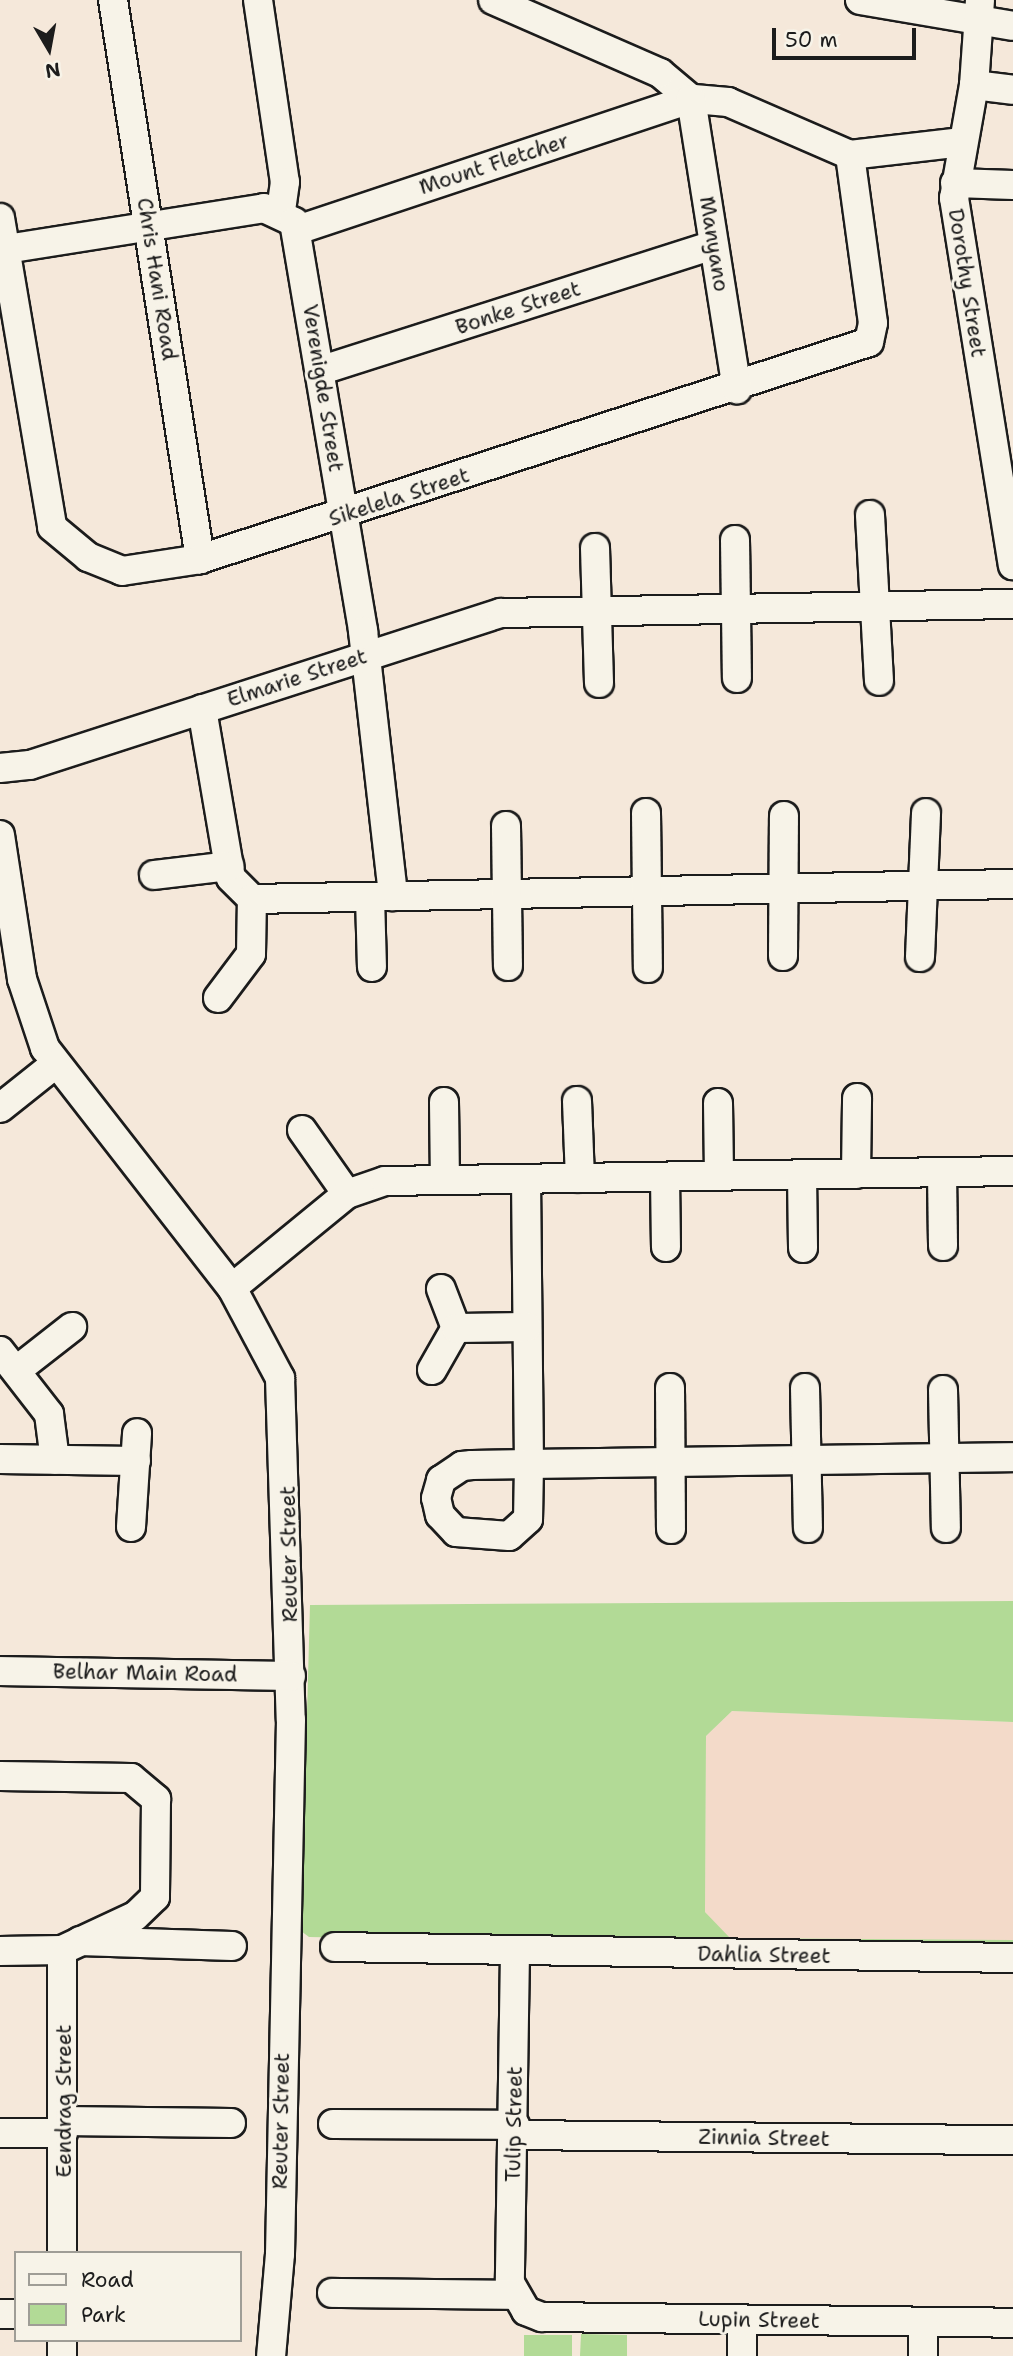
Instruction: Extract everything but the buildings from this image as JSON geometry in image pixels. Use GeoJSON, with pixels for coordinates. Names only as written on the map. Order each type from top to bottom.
{"type":"FeatureCollection","features":[{"type":"Feature","properties":{"kind":"street","name":"Chris Hani Road"},"geometry":{"type":"LineString","coordinates":[[113,0],[200,559]]}},
{"type":"Feature","properties":{"kind":"street","name":"Verenigde Street"},"geometry":{"type":"LineString","coordinates":[[258,0],[289,220],[322,370],[364,657],[382,897],[372,967]]}},
{"type":"Feature","properties":{"kind":"street"},"geometry":{"type":"LineString","coordinates":[[493,0],[660,73],[691,99],[729,102],[850,155],[962,142]]}},
{"type":"Feature","properties":{"kind":"street"},"geometry":{"type":"LineString","coordinates":[[860,0],[979,10],[1013,26]]}},
{"type":"Feature","properties":{"kind":"street","name":"Dorothy Street"},"geometry":{"type":"LineString","coordinates":[[979,10],[974,85],[955,183],[955,222],[1013,565]]}},
{"type":"Feature","properties":{"kind":"street"},"geometry":{"type":"LineString","coordinates":[[974,85],[1013,90]]}},
{"type":"Feature","properties":{"kind":"street","name":"Mount Fletcher"},"geometry":{"type":"LineString","coordinates":[[289,220],[691,99]]}},
{"type":"Feature","properties":{"kind":"street","name":"Manyano"},"geometry":{"type":"LineString","coordinates":[[691,99],[737,389]]}},
{"type":"Feature","properties":{"kind":"street","name":"Sikelela Street"},"geometry":{"type":"LineString","coordinates":[[0,218],[2,249],[52,527],[88,556],[122,571],[200,559],[859,350],[872,336],[850,155]]}},
{"type":"Feature","properties":{"kind":"street"},"geometry":{"type":"LineString","coordinates":[[955,183],[1013,185]]}},
{"type":"Feature","properties":{"kind":"street"},"geometry":{"type":"LineString","coordinates":[[2,249],[148,226],[289,220]]}},
{"type":"Feature","properties":{"kind":"street","name":"Bonke Street"},"geometry":{"type":"LineString","coordinates":[[322,370],[714,245]]}},
{"type":"Feature","properties":{"kind":"street"},"geometry":{"type":"LineString","coordinates":[[870,515],[879,681]]}},
{"type":"Feature","properties":{"kind":"street"},"geometry":{"type":"LineString","coordinates":[[736,540],[737,678]]}},
{"type":"Feature","properties":{"kind":"street"},"geometry":{"type":"LineString","coordinates":[[595,548],[599,683]]}},
{"type":"Feature","properties":{"kind":"street","name":"Elmarie Street"},"geometry":{"type":"LineString","coordinates":[[0,768],[30,765],[490,614],[1013,604]]}},
{"type":"Feature","properties":{"kind":"street"},"geometry":{"type":"LineString","coordinates":[[202,709],[234,886],[252,899],[1013,884]]}},
{"type":"Feature","properties":{"kind":"street"},"geometry":{"type":"LineString","coordinates":[[646,813],[648,968]]}},
{"type":"Feature","properties":{"kind":"street"},"geometry":{"type":"LineString","coordinates":[[920,957],[926,814]]}},
{"type":"Feature","properties":{"kind":"street"},"geometry":{"type":"LineString","coordinates":[[783,956],[784,816]]}},
{"type":"Feature","properties":{"kind":"street"},"geometry":{"type":"LineString","coordinates":[[506,826],[508,966]]}},
{"type":"Feature","properties":{"kind":"street","name":"Reuter Street"},"geometry":{"type":"LineString","coordinates":[[0,835],[28,1003],[54,1065],[232,1287],[280,1378],[291,1676],[280,2254],[271,2356]]}},
{"type":"Feature","properties":{"kind":"street"},"geometry":{"type":"LineString","coordinates":[[154,875],[229,866]]}},
{"type":"Feature","properties":{"kind":"street"},"geometry":{"type":"LineString","coordinates":[[218,998],[251,954],[252,899]]}},
{"type":"Feature","properties":{"kind":"street"},"geometry":{"type":"LineString","coordinates":[[0,1108],[54,1065]]}},
{"type":"Feature","properties":{"kind":"street"},"geometry":{"type":"LineString","coordinates":[[856,1174],[857,1098]]}},
{"type":"Feature","properties":{"kind":"street"},"geometry":{"type":"LineString","coordinates":[[577,1101],[580,1178]]}},
{"type":"Feature","properties":{"kind":"street"},"geometry":{"type":"LineString","coordinates":[[444,1102],[445,1180]]}},
{"type":"Feature","properties":{"kind":"street"},"geometry":{"type":"LineString","coordinates":[[718,1103],[719,1176]]}},
{"type":"Feature","properties":{"kind":"street"},"geometry":{"type":"LineString","coordinates":[[302,1130],[347,1194]]}},
{"type":"Feature","properties":{"kind":"street"},"geometry":{"type":"LineString","coordinates":[[232,1287],[347,1194],[385,1181],[1013,1171]]}},
{"type":"Feature","properties":{"kind":"street"},"geometry":{"type":"LineString","coordinates":[[942,1173],[943,1246]]}},
{"type":"Feature","properties":{"kind":"street"},"geometry":{"type":"LineString","coordinates":[[802,1175],[803,1248]]}},
{"type":"Feature","properties":{"kind":"street"},"geometry":{"type":"LineString","coordinates":[[665,1177],[666,1247]]}},
{"type":"Feature","properties":{"kind":"street"},"geometry":{"type":"LineString","coordinates":[[526,1179],[529,1464],[528,1519],[519,1532],[465,1536],[440,1515],[437,1487],[452,1470],[529,1464],[1013,1457]]}},
{"type":"Feature","properties":{"kind":"street"},"geometry":{"type":"LineString","coordinates":[[441,1289],[456,1328]]}},
{"type":"Feature","properties":{"kind":"street"},"geometry":{"type":"LineString","coordinates":[[55,1460],[51,1420],[8,1361],[72,1327]]}},
{"type":"Feature","properties":{"kind":"street"},"geometry":{"type":"LineString","coordinates":[[456,1328],[527,1327]]}},
{"type":"Feature","properties":{"kind":"street"},"geometry":{"type":"LineString","coordinates":[[432,1370],[456,1328]]}},
{"type":"Feature","properties":{"kind":"street"},"geometry":{"type":"LineString","coordinates":[[670,1388],[671,1529]]}},
{"type":"Feature","properties":{"kind":"street"},"geometry":{"type":"LineString","coordinates":[[805,1388],[808,1528]]}},
{"type":"Feature","properties":{"kind":"street"},"geometry":{"type":"LineString","coordinates":[[943,1390],[946,1528]]}},
{"type":"Feature","properties":{"kind":"street"},"geometry":{"type":"LineString","coordinates":[[0,1459],[55,1460],[137,1447],[131,1527]]}},
{"type":"Feature","properties":{"kind":"street","name":"Belhar Main Road"},"geometry":{"type":"LineString","coordinates":[[0,1671],[291,1676]]}},
{"type":"Feature","properties":{"kind":"street"},"geometry":{"type":"LineString","coordinates":[[0,1776],[131,1778],[156,1799],[155,1897],[135,1916],[70,1945]]}},
{"type":"Feature","properties":{"kind":"street"},"geometry":{"type":"LineString","coordinates":[[0,1951],[70,1945],[232,1946]]}},
{"type":"Feature","properties":{"kind":"street","name":"Eendrag Street"},"geometry":{"type":"LineString","coordinates":[[62,2251],[63,2127],[70,1945]]}},
{"type":"Feature","properties":{"kind":"street","name":"Dahlia Street"},"geometry":{"type":"LineString","coordinates":[[335,1947],[1013,1958]]}},
{"type":"Feature","properties":{"kind":"street","name":"Tulip Street"},"geometry":{"type":"LineString","coordinates":[[513,2295],[515,1952]]}},
{"type":"Feature","properties":{"kind":"street"},"geometry":{"type":"LineString","coordinates":[[0,2133],[63,2127],[231,2123]]}},
{"type":"Feature","properties":{"kind":"street","name":"Zinnia Street"},"geometry":{"type":"LineString","coordinates":[[333,2124],[1013,2140]]}},
{"type":"Feature","properties":{"kind":"street"},"geometry":{"type":"LineString","coordinates":[[332,2292],[513,2295]]}},
{"type":"Feature","properties":{"kind":"street","name":"Lupin Street"},"geometry":{"type":"LineString","coordinates":[[513,2295],[526,2311],[542,2317],[1013,2323]]}},
{"type":"Feature","properties":{"kind":"street"},"geometry":{"type":"LineString","coordinates":[[741,2356],[742,2320]]}},
{"type":"Feature","properties":{"kind":"street"},"geometry":{"type":"LineString","coordinates":[[923,2323],[923,2356]]}},
{"type":"Feature","properties":{"kind":"shaded area"},"geometry":{"type":"Polygon","coordinates":[[[732,1711],[1013,1722],[1013,1940],[729,1938],[705,1912],[706,1736],[732,1711]]]}},
{"type":"Feature","properties":{"kind":"green space"},"geometry":{"type":"Polygon","coordinates":[[[1013,1601],[1013,1722],[732,1711],[706,1736],[705,1912],[730,1938],[1013,1940],[1013,1951],[309,1937],[301,1931],[310,1605],[1013,1601]]]}},
{"type":"Feature","properties":{"kind":"green space"},"geometry":{"type":"Polygon","coordinates":[[[581,2334],[627,2335],[627,2356],[580,2356],[581,2334]]]}},
{"type":"Feature","properties":{"kind":"green space"},"geometry":{"type":"Polygon","coordinates":[[[524,2335],[572,2335],[572,2356],[524,2356],[524,2335]]]}}]}
